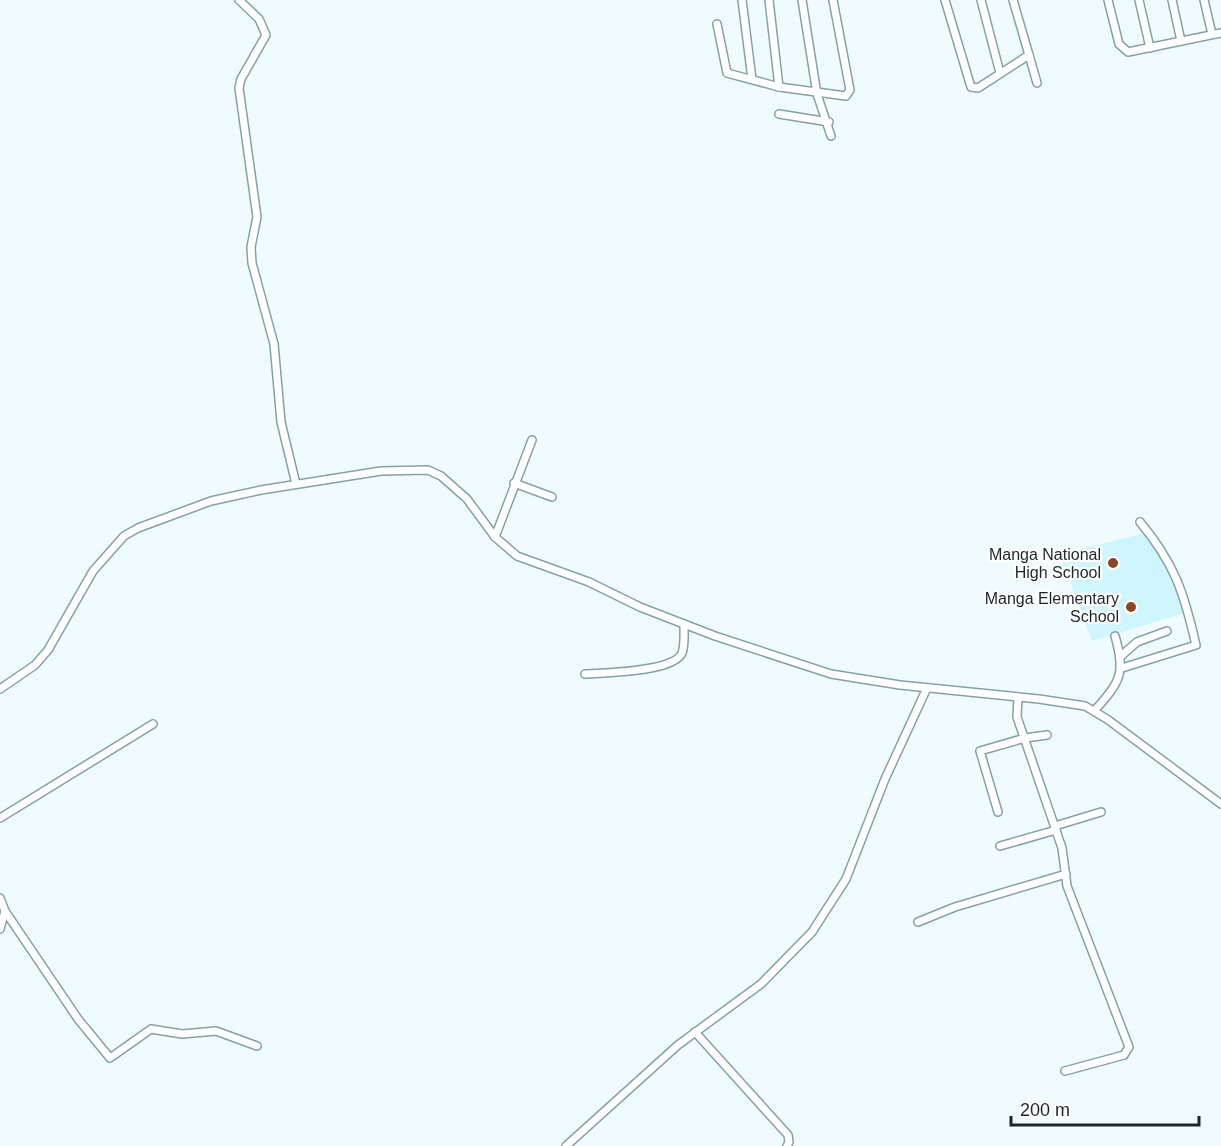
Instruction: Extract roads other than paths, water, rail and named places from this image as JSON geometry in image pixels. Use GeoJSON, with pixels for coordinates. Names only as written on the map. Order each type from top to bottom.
{"type":"FeatureCollection","features":[{"type":"Feature","properties":{"kind":"street"},"geometry":{"type":"LineString","coordinates":[[239,0],[259,19],[266,35],[241,79],[239,88],[257,217],[250,247],[252,263],[274,344],[281,422],[296,484]]}},
{"type":"Feature","properties":{"kind":"street"},"geometry":{"type":"LineString","coordinates":[[742,0],[752,79]]}},
{"type":"Feature","properties":{"kind":"street"},"geometry":{"type":"LineString","coordinates":[[769,0],[779,87]]}},
{"type":"Feature","properties":{"kind":"street"},"geometry":{"type":"LineString","coordinates":[[802,0],[817,94],[829,122],[831,136]]}},
{"type":"Feature","properties":{"kind":"street"},"geometry":{"type":"LineString","coordinates":[[717,24],[726,72],[779,87],[817,94],[846,96],[850,92],[833,0]]}},
{"type":"Feature","properties":{"kind":"street"},"geometry":{"type":"LineString","coordinates":[[945,0],[971,87],[978,88],[1029,55]]}},
{"type":"Feature","properties":{"kind":"street"},"geometry":{"type":"LineString","coordinates":[[981,0],[1000,73]]}},
{"type":"Feature","properties":{"kind":"street"},"geometry":{"type":"LineString","coordinates":[[1013,0],[1037,83]]}},
{"type":"Feature","properties":{"kind":"street"},"geometry":{"type":"LineString","coordinates":[[1108,0],[1120,47],[1128,52],[1221,33]]}},
{"type":"Feature","properties":{"kind":"street"},"geometry":{"type":"LineString","coordinates":[[1139,0],[1150,48]]}},
{"type":"Feature","properties":{"kind":"street"},"geometry":{"type":"LineString","coordinates":[[1172,0],[1181,41]]}},
{"type":"Feature","properties":{"kind":"street"},"geometry":{"type":"LineString","coordinates":[[1204,0],[1212,34]]}},
{"type":"Feature","properties":{"kind":"street"},"geometry":{"type":"LineString","coordinates":[[779,114],[829,122]]}},
{"type":"Feature","properties":{"kind":"street"},"geometry":{"type":"LineString","coordinates":[[495,537],[532,440]]}},
{"type":"Feature","properties":{"kind":"street"},"geometry":{"type":"LineString","coordinates":[[0,689],[35,665],[48,650],[93,571],[124,536],[138,528],[211,501],[296,484],[387,470],[428,470],[441,476],[467,499],[495,537],[517,556],[590,582],[684,624],[796,665],[831,674],[927,688],[1074,704],[1095,710],[1221,804]]}},
{"type":"Feature","properties":{"kind":"street"},"geometry":{"type":"LineString","coordinates":[[514,483],[552,497]]}},
{"type":"Feature","properties":{"kind":"street"},"geometry":{"type":"LineString","coordinates":[[1122,668],[1196,645],[1179,580],[1160,547],[1140,522]]}},
{"type":"Feature","properties":{"kind":"street"},"geometry":{"type":"LineString","coordinates":[[585,674],[648,669],[678,658],[682,652],[684,624]]}},
{"type":"Feature","properties":{"kind":"street"},"geometry":{"type":"LineString","coordinates":[[1121,656],[1137,642],[1167,631]]}},
{"type":"Feature","properties":{"kind":"street"},"geometry":{"type":"LineString","coordinates":[[1095,710],[1117,683],[1122,668],[1115,636]]}},
{"type":"Feature","properties":{"kind":"street"},"geometry":{"type":"LineString","coordinates":[[566,1146],[666,1055],[761,984],[789,958],[828,910],[851,869],[885,779],[927,688]]}},
{"type":"Feature","properties":{"kind":"street"},"geometry":{"type":"LineString","coordinates":[[1018,697],[1017,717],[1064,854],[1067,886],[1129,1047],[1125,1055],[1065,1071]]}},
{"type":"Feature","properties":{"kind":"street"},"geometry":{"type":"LineString","coordinates":[[0,818],[153,724]]}},
{"type":"Feature","properties":{"kind":"street"},"geometry":{"type":"LineString","coordinates":[[998,812],[980,751],[1025,738],[1047,735]]}},
{"type":"Feature","properties":{"kind":"street"},"geometry":{"type":"LineString","coordinates":[[1000,846],[1101,812]]}},
{"type":"Feature","properties":{"kind":"street"},"geometry":{"type":"LineString","coordinates":[[918,922],[966,903],[1066,874]]}},
{"type":"Feature","properties":{"kind":"street"},"geometry":{"type":"LineString","coordinates":[[0,898],[5,911],[78,1019],[110,1058],[151,1029],[185,1034],[216,1031],[256,1046]]}},
{"type":"Feature","properties":{"kind":"street"},"geometry":{"type":"LineString","coordinates":[[0,929],[5,911]]}},
{"type":"Feature","properties":{"kind":"street"},"geometry":{"type":"LineString","coordinates":[[695,1032],[788,1136],[787,1146]]}},
{"type":"Feature","properties":{"kind":"place","name":"Manga National High School"},"geometry":{"type":"Point","coordinates":[1113,563]}},
{"type":"Feature","properties":{"kind":"place","name":"Manga Elementary School"},"geometry":{"type":"Point","coordinates":[1131,607]}}]}
